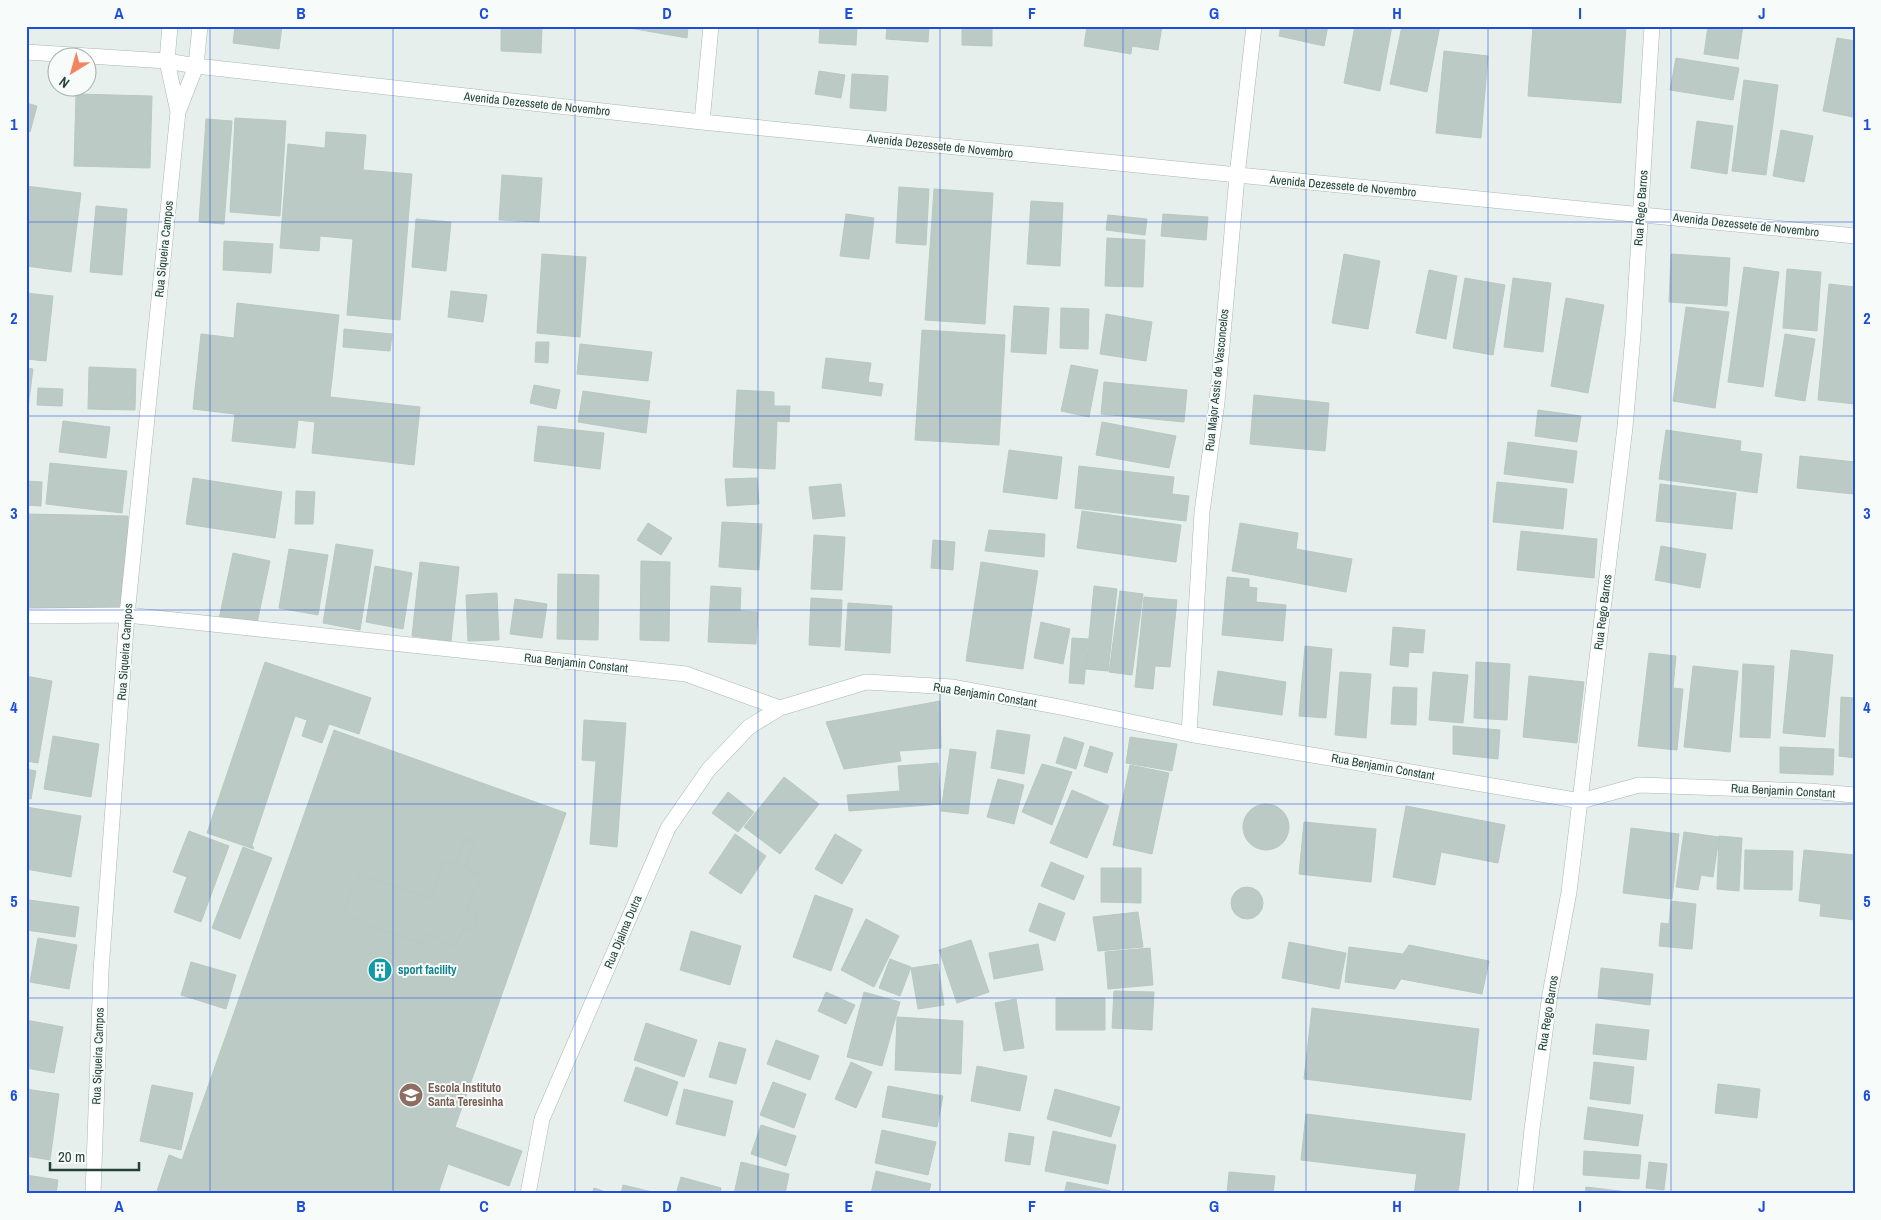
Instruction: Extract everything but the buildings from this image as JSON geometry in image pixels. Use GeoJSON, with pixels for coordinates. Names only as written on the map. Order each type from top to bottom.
{"type":"FeatureCollection","features":[{"type":"Feature","properties":{"kind":"street","name":"Rua Siqueira Campos"},"geometry":{"type":"LineString","coordinates":[[170,26],[167,61],[178,112]]}},
{"type":"Feature","properties":{"kind":"street","name":"Rua Siqueira Campos"},"geometry":{"type":"LineString","coordinates":[[93,1194],[101,971],[127,615],[178,112],[196,66],[200,26]]}},
{"type":"Feature","properties":{"kind":"street"},"geometry":{"type":"LineString","coordinates":[[702,122],[711,26]]}},
{"type":"Feature","properties":{"kind":"street","name":"Rua Major Assis de Vasconcelos"},"geometry":{"type":"LineString","coordinates":[[1188,734],[1202,512],[1216,402],[1237,176],[1254,26]]}},
{"type":"Feature","properties":{"kind":"street","name":"Rua Rego Barros"},"geometry":{"type":"LineString","coordinates":[[1525,1194],[1549,1004],[1569,892],[1581,801],[1625,427],[1641,215],[1652,26]]}},
{"type":"Feature","properties":{"kind":"street","name":"Avenida Dezessete de Novembro"},"geometry":{"type":"LineString","coordinates":[[26,52],[167,61],[196,66],[702,122],[1855,236]]}},
{"type":"Feature","properties":{"kind":"street","name":"Rua Benjamin Constant"},"geometry":{"type":"LineString","coordinates":[[26,616],[127,615],[686,674],[780,708],[866,682],[953,687],[1188,734],[1581,801],[1639,785],[1809,791],[1855,795]]}},
{"type":"Feature","properties":{"kind":"street","name":"Rua Djalma Dutra"},"geometry":{"type":"LineString","coordinates":[[528,1194],[542,1119],[668,828],[709,769],[749,727],[780,708]]}},
{"type":"Feature","properties":{"kind":"place","name":"sport facility"},"geometry":{"type":"Point","coordinates":[380,970]}},
{"type":"Feature","properties":{"kind":"place","name":"Escola Instituto Santa Teresinha"},"geometry":{"type":"Point","coordinates":[411,1095]}}]}
